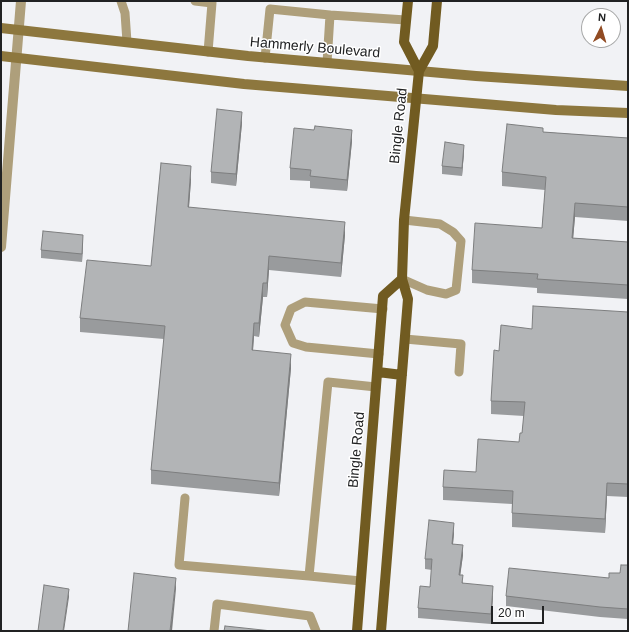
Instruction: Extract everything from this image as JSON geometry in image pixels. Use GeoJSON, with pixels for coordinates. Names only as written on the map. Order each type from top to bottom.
{"type":"FeatureCollection","features":[{"type":"Feature","properties":{"kind":"main road","name":"Bingle Road"},"geometry":{"type":"LineString","coordinates":[[408,1],[404,42],[419,71]]}},
{"type":"Feature","properties":{"kind":"main road","name":"Bingle Road"},"geometry":{"type":"LineString","coordinates":[[381,631],[408,299],[402,279],[404,220],[415,98],[419,71],[432,46],[437,1]]}},
{"type":"Feature","properties":{"kind":"main road","name":"Hammerly Boulevard"},"geometry":{"type":"LineString","coordinates":[[1,28],[265,58],[628,86]]}},
{"type":"Feature","properties":{"kind":"main road"},"geometry":{"type":"LineString","coordinates":[[1,56],[244,84],[556,110],[628,113]]}},
{"type":"Feature","properties":{"kind":"main road","name":"Bingle Road"},"geometry":{"type":"LineString","coordinates":[[357,631],[383,296],[402,279]]}},
{"type":"Feature","properties":{"kind":"main road"},"geometry":{"type":"LineString","coordinates":[[378,372],[402,375]]}},
{"type":"Feature","properties":{"kind":"street"},"geometry":{"type":"LineString","coordinates":[[1,247],[21,1]]}},
{"type":"Feature","properties":{"kind":"lane"},"geometry":{"type":"LineString","coordinates":[[121,1],[125,13],[127,42]]}},
{"type":"Feature","properties":{"kind":"lane"},"geometry":{"type":"LineString","coordinates":[[195,1],[212,3],[208,52]]}},
{"type":"Feature","properties":{"kind":"lane"},"geometry":{"type":"LineString","coordinates":[[265,58],[270,9],[406,20]]}},
{"type":"Feature","properties":{"kind":"lane"},"geometry":{"type":"LineString","coordinates":[[327,63],[330,14]]}},
{"type":"Feature","properties":{"kind":"lane"},"geometry":{"type":"LineString","coordinates":[[402,279],[427,290],[446,294],[456,290],[461,241],[453,232],[440,224],[404,220]]}},
{"type":"Feature","properties":{"kind":"lane"},"geometry":{"type":"LineString","coordinates":[[379,354],[306,347],[293,343],[285,325],[291,309],[305,302],[382,309]]}},
{"type":"Feature","properties":{"kind":"lane"},"geometry":{"type":"LineString","coordinates":[[405,339],[461,344],[459,372]]}},
{"type":"Feature","properties":{"kind":"lane"},"geometry":{"type":"LineString","coordinates":[[309,576],[328,382],[376,387]]}},
{"type":"Feature","properties":{"kind":"lane"},"geometry":{"type":"LineString","coordinates":[[185,498],[179,565],[361,580]]}},
{"type":"Feature","properties":{"kind":"lane"},"geometry":{"type":"LineString","coordinates":[[214,631],[217,604],[310,616],[316,631]]}},
{"type":"Feature","properties":{"kind":"building"},"geometry":{"type":"Polygon","coordinates":[[[217,109],[242,112],[236,174],[211,172],[217,109]]]}},
{"type":"Feature","properties":{"kind":"building"},"geometry":{"type":"Polygon","coordinates":[[[507,124],[543,128],[543,132],[628,138],[628,207],[575,203],[572,238],[628,242],[628,285],[537,279],[538,274],[472,270],[475,223],[542,228],[546,177],[502,172],[507,124]]]}},
{"type":"Feature","properties":{"kind":"building"},"geometry":{"type":"Polygon","coordinates":[[[315,126],[352,130],[347,180],[310,176],[311,170],[290,168],[294,128],[314,130],[315,126]]]}},
{"type":"Feature","properties":{"kind":"building"},"geometry":{"type":"Polygon","coordinates":[[[445,142],[464,145],[462,168],[442,166],[445,142]]]}},
{"type":"Feature","properties":{"kind":"building"},"geometry":{"type":"Polygon","coordinates":[[[161,163],[191,166],[188,207],[345,222],[341,263],[269,256],[267,283],[263,283],[259,323],[254,323],[252,350],[291,354],[279,483],[151,470],[165,326],[80,318],[87,260],[151,266],[161,163]]]}},
{"type":"Feature","properties":{"kind":"building"},"geometry":{"type":"Polygon","coordinates":[[[43,231],[83,235],[82,254],[41,250],[43,231]]]}},
{"type":"Feature","properties":{"kind":"building"},"geometry":{"type":"Polygon","coordinates":[[[533,306],[628,312],[628,484],[607,483],[605,519],[512,513],[513,491],[443,487],[444,470],[476,472],[478,439],[519,442],[520,433],[522,433],[525,402],[491,401],[494,350],[499,351],[501,325],[532,329],[533,306]]]}},
{"type":"Feature","properties":{"kind":"building"},"geometry":{"type":"Polygon","coordinates":[[[429,520],[454,523],[452,544],[463,545],[459,575],[463,575],[462,583],[493,586],[491,614],[418,608],[420,586],[430,587],[432,559],[425,559],[429,520]]]}},
{"type":"Feature","properties":{"kind":"building"},"geometry":{"type":"Polygon","coordinates":[[[621,565],[628,565],[628,609],[506,596],[509,568],[609,578],[609,573],[620,573],[621,565]]]}},
{"type":"Feature","properties":{"kind":"building"},"geometry":{"type":"Polygon","coordinates":[[[134,573],[176,578],[170,631],[128,631],[134,573]]]}},
{"type":"Feature","properties":{"kind":"building"},"geometry":{"type":"Polygon","coordinates":[[[44,585],[69,589],[63,631],[38,631],[44,585]]]}},
{"type":"Feature","properties":{"kind":"building"},"geometry":{"type":"Polygon","coordinates":[[[225,626],[272,631],[224,631],[225,626]]]}}]}
